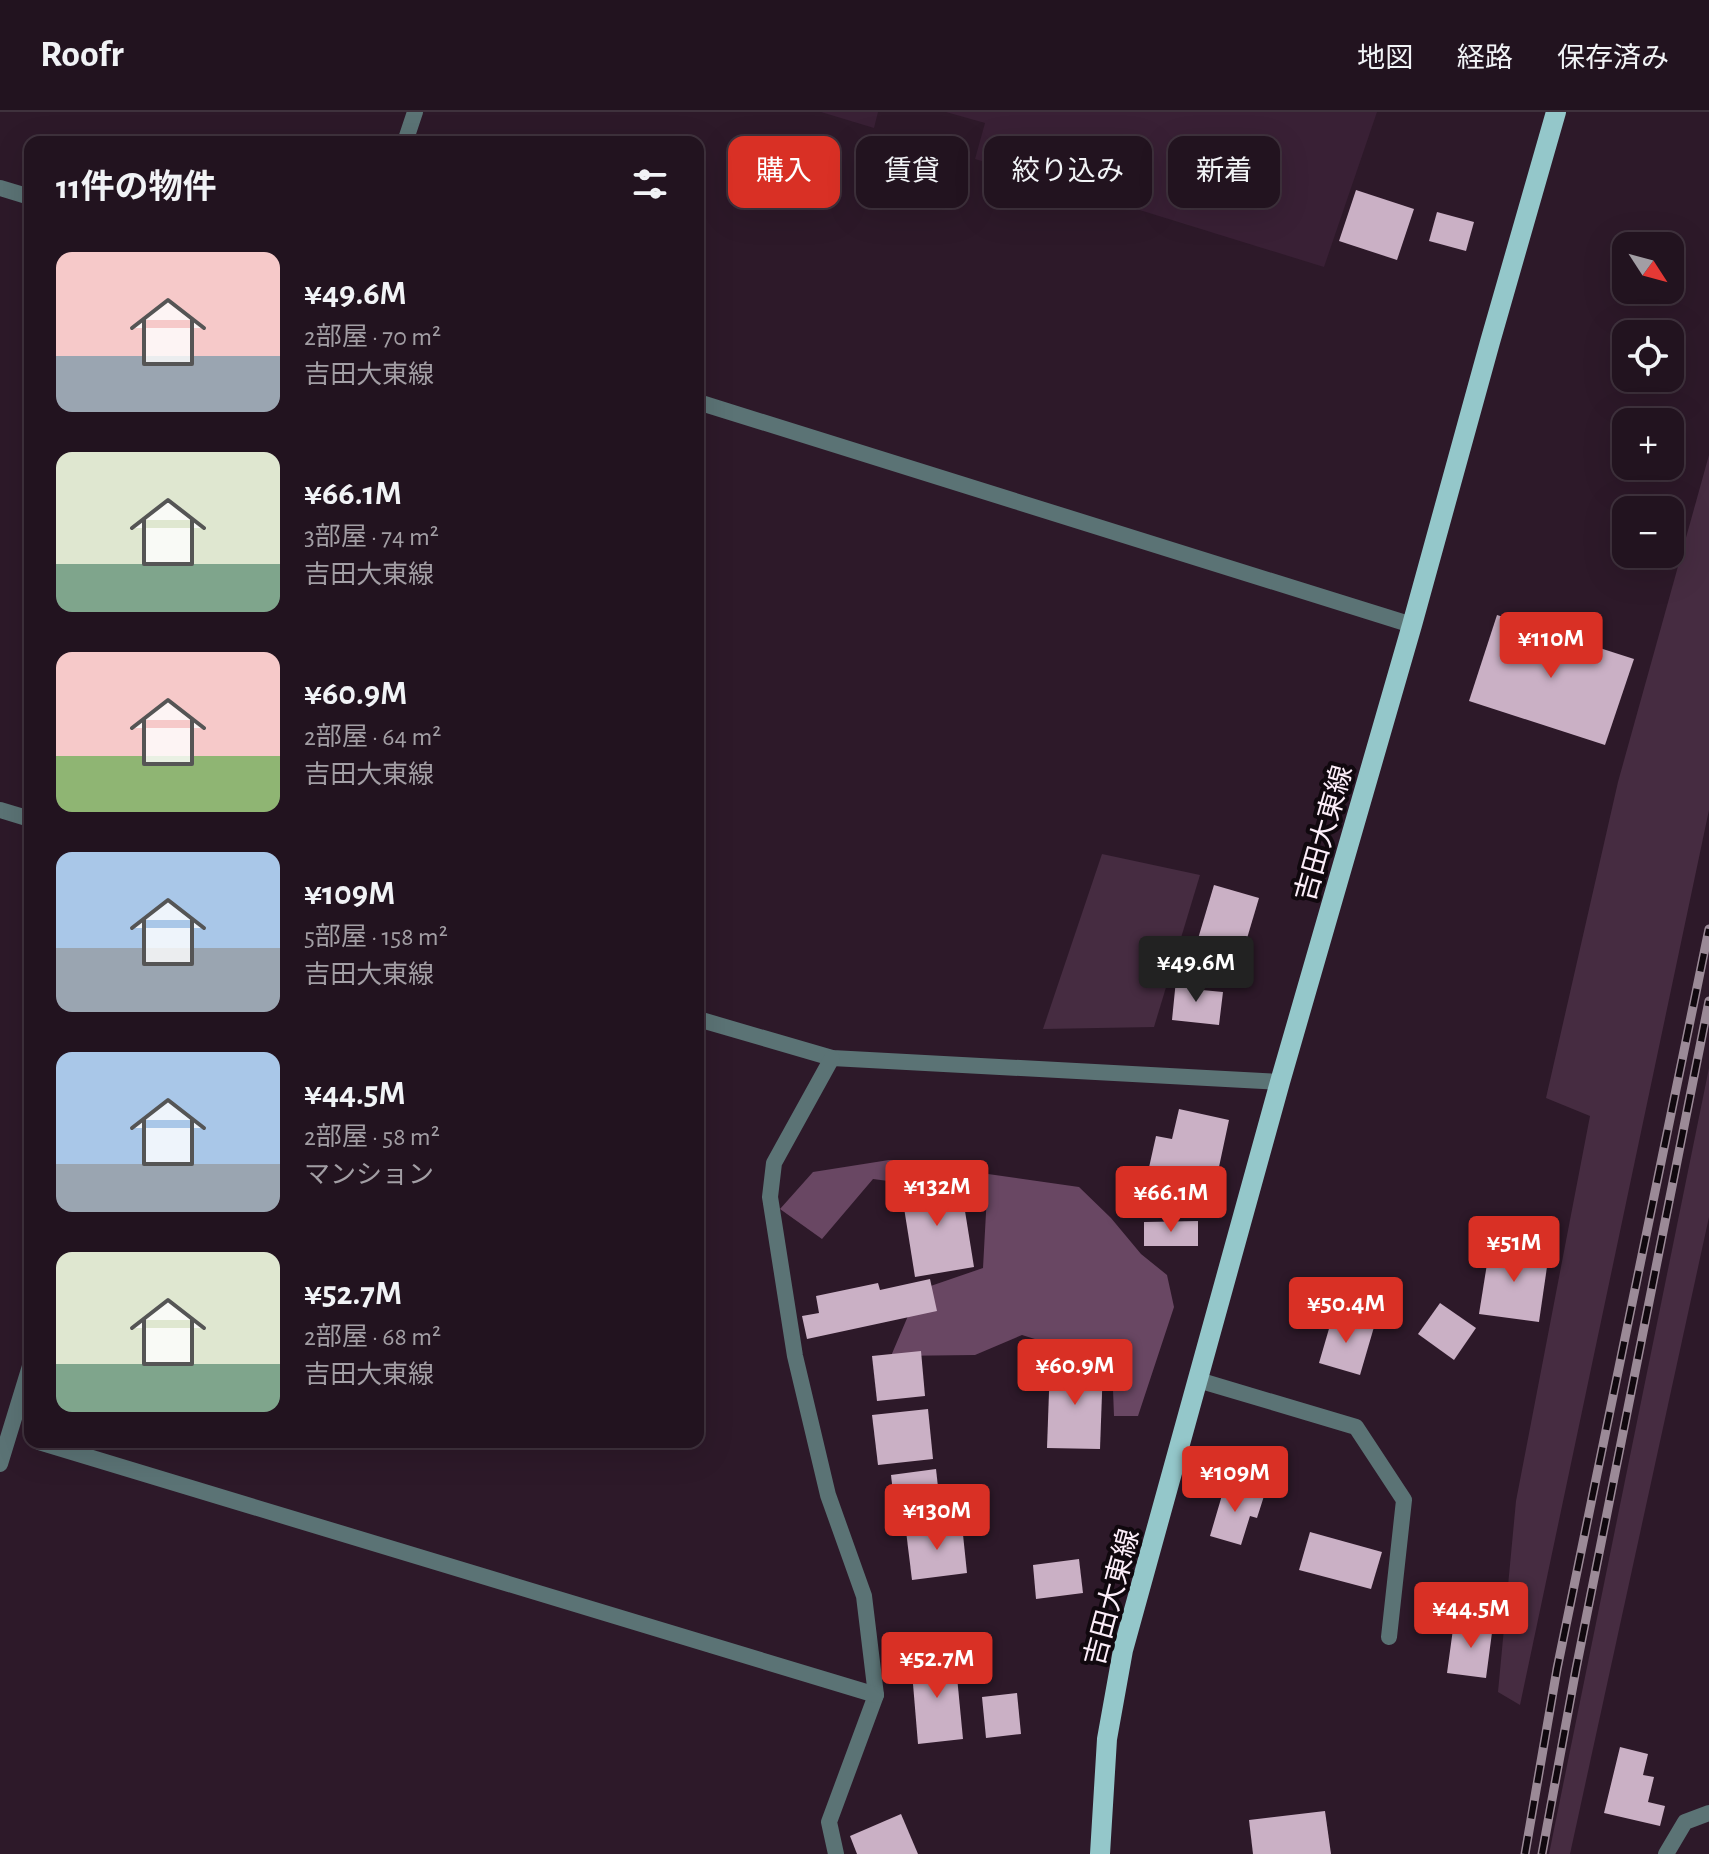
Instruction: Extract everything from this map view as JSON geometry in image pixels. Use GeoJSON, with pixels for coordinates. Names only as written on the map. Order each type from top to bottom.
{"type":"FeatureCollection","features":[{"type":"Feature","properties":{"kind":"main road","name":"吉田大東線"},"geometry":{"type":"LineString","coordinates":[[1100,1854],[1107,1739],[1123,1650],[1280,1082],[1556,112]]}},
{"type":"Feature","properties":{"kind":"street"},"geometry":{"type":"LineString","coordinates":[[407,136],[415,112]]}},
{"type":"Feature","properties":{"kind":"street"},"geometry":{"type":"LineString","coordinates":[[0,188],[24,195]]}},
{"type":"Feature","properties":{"kind":"street"},"geometry":{"type":"LineString","coordinates":[[704,404],[1412,625]]}},
{"type":"Feature","properties":{"kind":"street"},"geometry":{"type":"LineString","coordinates":[[0,810],[24,817]]}},
{"type":"Feature","properties":{"kind":"street"},"geometry":{"type":"LineString","coordinates":[[704,1021],[832,1058],[1280,1082]]}},
{"type":"Feature","properties":{"kind":"street"},"geometry":{"type":"LineString","coordinates":[[832,1058],[774,1163],[770,1197],[795,1356],[828,1495],[864,1596],[876,1695],[829,1822],[836,1854]]}},
{"type":"Feature","properties":{"kind":"street"},"geometry":{"type":"LineString","coordinates":[[1198,1380],[1356,1427],[1404,1500],[1389,1637]]}},
{"type":"Feature","properties":{"kind":"street"},"geometry":{"type":"LineString","coordinates":[[0,1464],[4,1432],[24,1381]]}},
{"type":"Feature","properties":{"kind":"street"},"geometry":{"type":"LineString","coordinates":[[4,1432],[24,1437]]}},
{"type":"Feature","properties":{"kind":"street"},"geometry":{"type":"LineString","coordinates":[[59,1448],[876,1695]]}},
{"type":"Feature","properties":{"kind":"street"},"geometry":{"type":"LineString","coordinates":[[1666,1854],[1685,1822],[1709,1813]]}},
{"type":"Feature","properties":{"kind":"shaded area"},"geometry":{"type":"Polygon","coordinates":[[[821,112],[878,112],[874,128],[821,112]]]}},
{"type":"Feature","properties":{"kind":"shaded area"},"geometry":{"type":"Polygon","coordinates":[[[946,112],[1377,112],[1324,267],[1133,208],[1152,208],[1152,136],[984,136],[984,162],[975,159],[985,123],[946,112]]]}},
{"type":"Feature","properties":{"kind":"shaded area"},"geometry":{"type":"Polygon","coordinates":[[[1709,455],[1709,810],[1520,1705],[1498,1692],[1516,1501],[1590,1116],[1546,1098],[1618,782],[1678,568],[1684,568],[1684,545],[1709,455]]]}},
{"type":"Feature","properties":{"kind":"shaded area"},"geometry":{"type":"Polygon","coordinates":[[[1102,854],[1200,875],[1154,1027],[1043,1029],[1102,854]]]}},
{"type":"Feature","properties":{"kind":"shaded area"},"geometry":{"type":"Polygon","coordinates":[[[1709,1068],[1709,1217],[1570,1854],[1549,1854],[1709,1068]]]}},
{"type":"Feature","properties":{"kind":"shaded area"},"geometry":{"type":"Polygon","coordinates":[[[889,1160],[1079,1187],[1111,1218],[1141,1254],[1167,1275],[1174,1307],[1138,1416],[1114,1416],[1112,1363],[1022,1335],[975,1355],[891,1356],[919,1290],[983,1268],[987,1194],[873,1179],[822,1239],[780,1209],[813,1172],[889,1160]]]}},
{"type":"Feature","properties":{"kind":"building"},"geometry":{"type":"Polygon","coordinates":[[[1356,190],[1414,209],[1397,260],[1339,241],[1356,190]]]}},
{"type":"Feature","properties":{"kind":"building"},"geometry":{"type":"Polygon","coordinates":[[[1437,212],[1474,222],[1466,251],[1429,241],[1437,212]]]}},
{"type":"Feature","properties":{"kind":"building"},"geometry":{"type":"Polygon","coordinates":[[[1497,615],[1634,659],[1605,745],[1469,701],[1497,615]]]}},
{"type":"Feature","properties":{"kind":"building"},"geometry":{"type":"Polygon","coordinates":[[[1214,885],[1259,898],[1234,982],[1189,969],[1214,885]]]}},
{"type":"Feature","properties":{"kind":"building"},"geometry":{"type":"Polygon","coordinates":[[[1176,980],[1203,983],[1202,990],[1223,992],[1219,1025],[1172,1020],[1176,980]]]}},
{"type":"Feature","properties":{"kind":"building"},"geometry":{"type":"Polygon","coordinates":[[[1179,1109],[1229,1120],[1213,1195],[1146,1181],[1156,1136],[1172,1139],[1179,1109]]]}},
{"type":"Feature","properties":{"kind":"building"},"geometry":{"type":"Polygon","coordinates":[[[960,1180],[974,1267],[915,1277],[901,1189],[960,1180]]]}},
{"type":"Feature","properties":{"kind":"building"},"geometry":{"type":"Polygon","coordinates":[[[1198,1221],[1198,1246],[1144,1246],[1144,1222],[1198,1221]]]}},
{"type":"Feature","properties":{"kind":"building"},"geometry":{"type":"Polygon","coordinates":[[[1490,1245],[1549,1253],[1539,1322],[1479,1314],[1490,1245]]]}},
{"type":"Feature","properties":{"kind":"building"},"geometry":{"type":"Polygon","coordinates":[[[930,1279],[937,1311],[807,1339],[802,1316],[819,1313],[816,1296],[878,1283],[880,1290],[930,1279]]]}},
{"type":"Feature","properties":{"kind":"building"},"geometry":{"type":"Polygon","coordinates":[[[1440,1303],[1476,1328],[1454,1360],[1418,1334],[1440,1303]]]}},
{"type":"Feature","properties":{"kind":"building"},"geometry":{"type":"Polygon","coordinates":[[[1333,1315],[1374,1327],[1360,1375],[1319,1363],[1333,1315]]]}},
{"type":"Feature","properties":{"kind":"building"},"geometry":{"type":"Polygon","coordinates":[[[921,1351],[925,1396],[877,1401],[872,1356],[921,1351]]]}},
{"type":"Feature","properties":{"kind":"building"},"geometry":{"type":"Polygon","coordinates":[[[1050,1364],[1103,1366],[1100,1449],[1047,1448],[1050,1364]]]}},
{"type":"Feature","properties":{"kind":"building"},"geometry":{"type":"Polygon","coordinates":[[[928,1409],[933,1459],[878,1465],[872,1415],[928,1409]]]}},
{"type":"Feature","properties":{"kind":"building"},"geometry":{"type":"Polygon","coordinates":[[[936,1469],[941,1514],[896,1519],[891,1475],[936,1469]]]}},
{"type":"Feature","properties":{"kind":"building"},"geometry":{"type":"Polygon","coordinates":[[[1225,1485],[1264,1496],[1257,1518],[1250,1516],[1241,1545],[1210,1536],[1225,1485]]]}},
{"type":"Feature","properties":{"kind":"building"},"geometry":{"type":"Polygon","coordinates":[[[962,1525],[967,1573],[912,1580],[906,1531],[962,1525]]]}},
{"type":"Feature","properties":{"kind":"building"},"geometry":{"type":"Polygon","coordinates":[[[1310,1532],[1382,1552],[1371,1589],[1299,1570],[1310,1532]]]}},
{"type":"Feature","properties":{"kind":"building"},"geometry":{"type":"Polygon","coordinates":[[[1079,1559],[1083,1593],[1036,1599],[1033,1565],[1079,1559]]]}},
{"type":"Feature","properties":{"kind":"building"},"geometry":{"type":"Polygon","coordinates":[[[1467,1622],[1493,1625],[1486,1678],[1447,1673],[1453,1629],[1465,1631],[1467,1622]]]}},
{"type":"Feature","properties":{"kind":"building"},"geometry":{"type":"Polygon","coordinates":[[[955,1656],[963,1739],[918,1744],[911,1660],[955,1656]]]}},
{"type":"Feature","properties":{"kind":"building"},"geometry":{"type":"Polygon","coordinates":[[[1017,1693],[1021,1734],[986,1738],[982,1697],[1017,1693]]]}},
{"type":"Feature","properties":{"kind":"building"},"geometry":{"type":"Polygon","coordinates":[[[1620,1747],[1648,1754],[1643,1775],[1654,1777],[1648,1802],[1665,1806],[1660,1826],[1604,1813],[1620,1747]]]}},
{"type":"Feature","properties":{"kind":"building"},"geometry":{"type":"Polygon","coordinates":[[[1325,1811],[1331,1854],[1253,1854],[1249,1820],[1325,1811]]]}},
{"type":"Feature","properties":{"kind":"building"},"geometry":{"type":"Polygon","coordinates":[[[901,1814],[918,1854],[857,1854],[850,1836],[901,1814]]]}},
{"type":"Feature","properties":{"kind":"railway"},"geometry":{"type":"LineString","coordinates":[[1525,1854],[1557,1669],[1709,929]]}},
{"type":"Feature","properties":{"kind":"railway"},"geometry":{"type":"LineString","coordinates":[[1542,1854],[1709,1001]]}}]}
